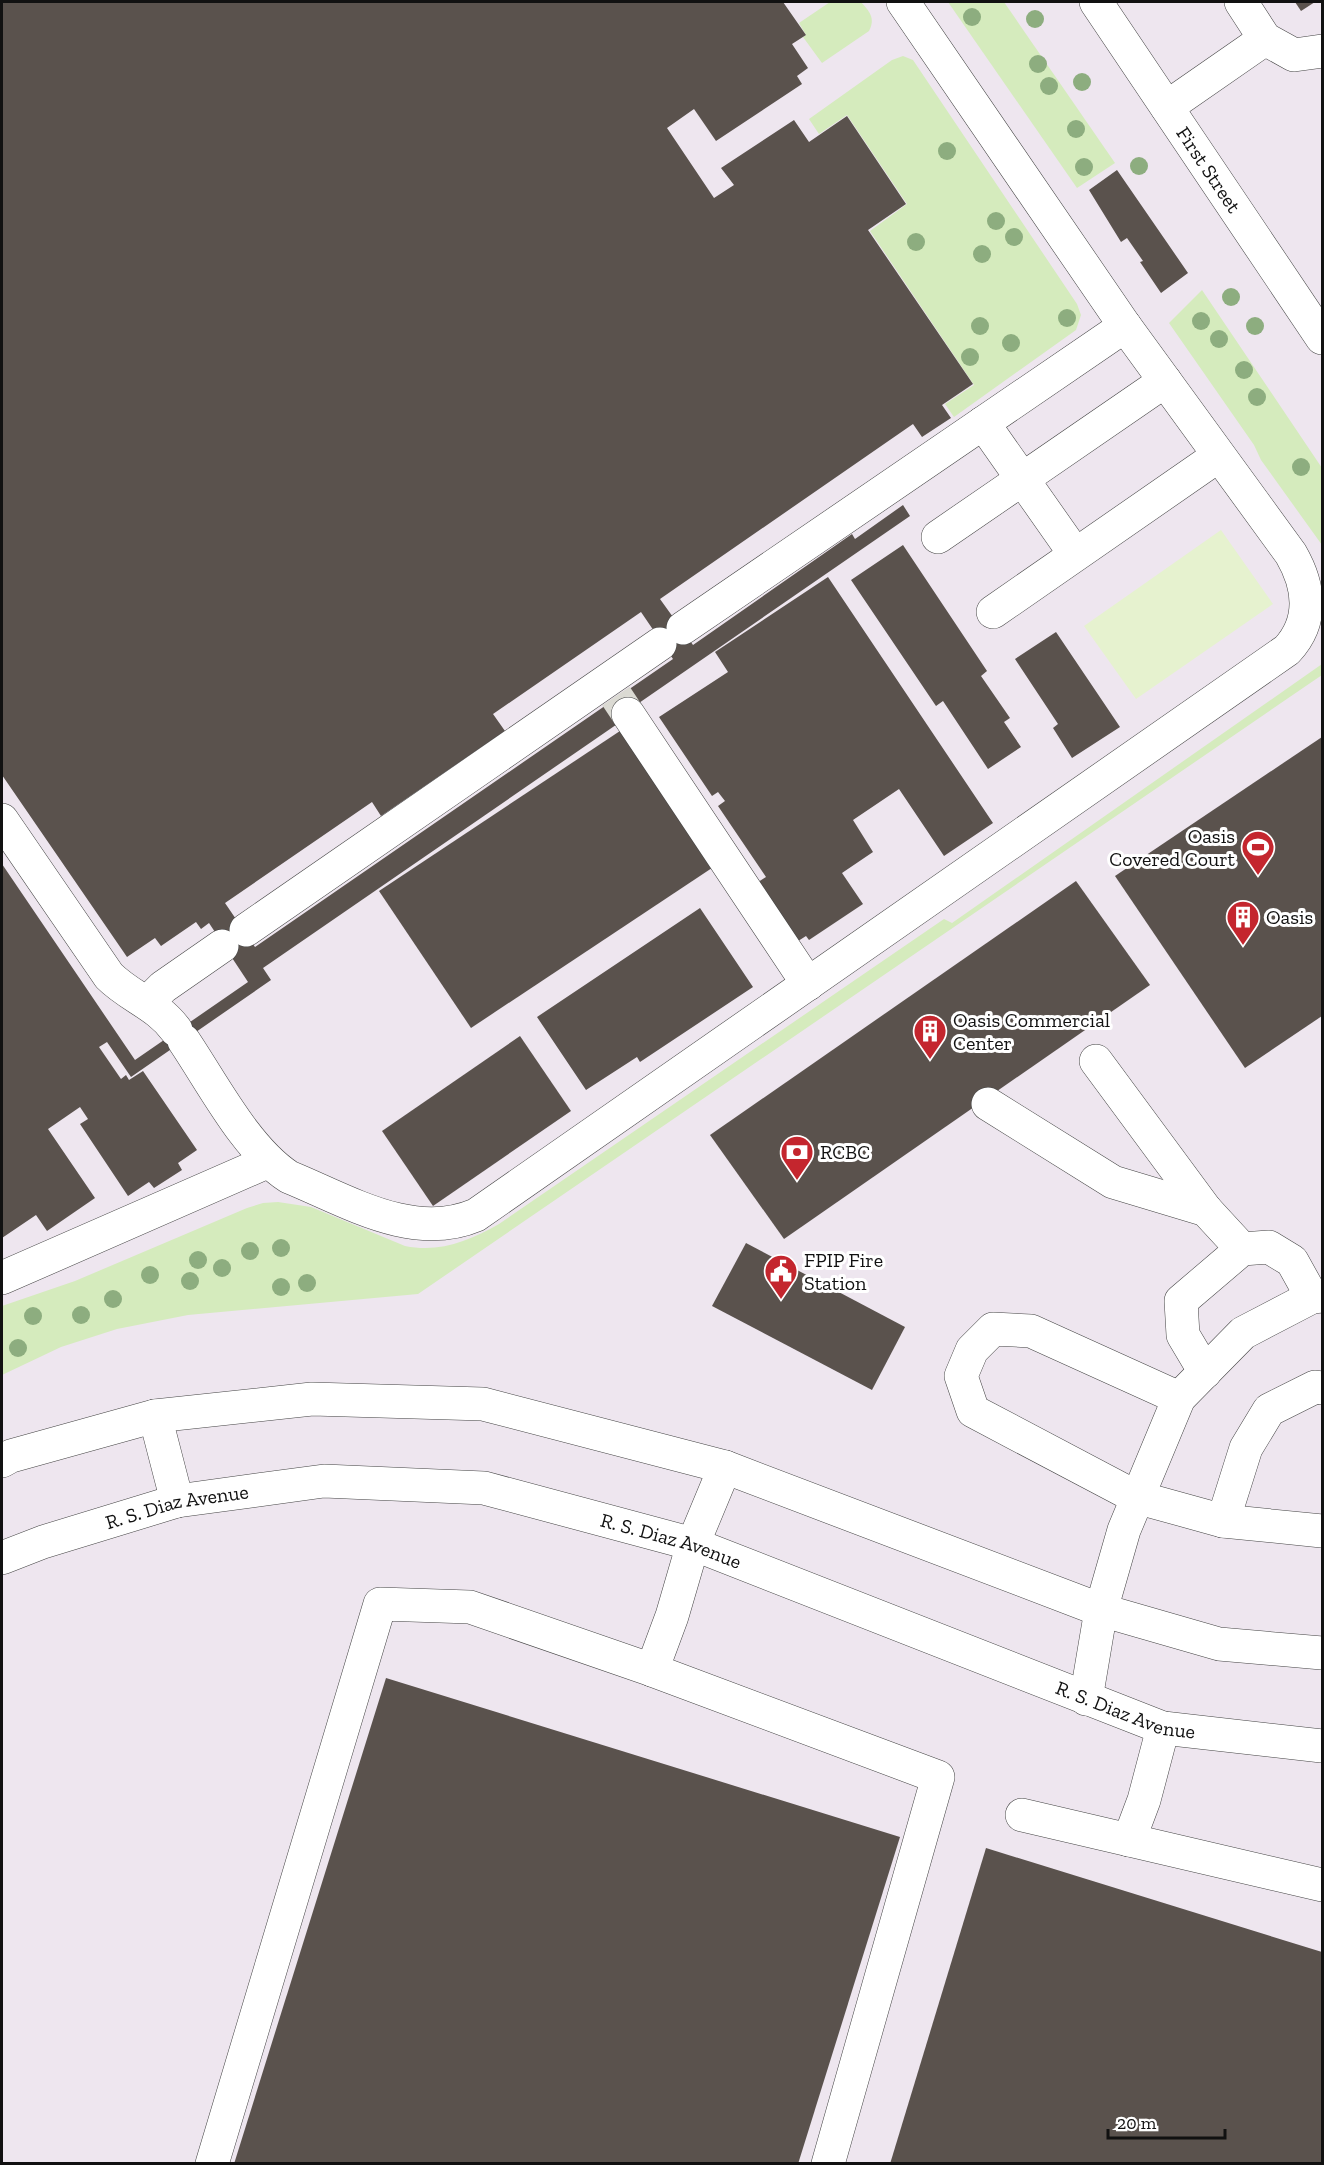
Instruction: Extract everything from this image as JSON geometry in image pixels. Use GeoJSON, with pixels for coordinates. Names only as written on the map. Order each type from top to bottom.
{"type":"FeatureCollection","features":[{"type":"Feature","properties":{"kind":"street"},"geometry":{"type":"LineString","coordinates":[[2,820],[109,976],[125,990],[164,1014],[267,1162],[289,1177],[397,1221],[428,1226],[462,1221],[476,1215],[1287,650],[1298,638],[1305,621],[1307,604],[1300,570],[1125,326],[903,2]]}},
{"type":"Feature","properties":{"kind":"street","name":"First Street"},"geometry":{"type":"LineString","coordinates":[[1096,2],[1323,338]]}},
{"type":"Feature","properties":{"kind":"street"},"geometry":{"type":"LineString","coordinates":[[1241,2],[1265,39],[1294,55],[1323,51]]}},
{"type":"Feature","properties":{"kind":"street"},"geometry":{"type":"LineString","coordinates":[[1167,107],[1265,39]]}},
{"type":"Feature","properties":{"kind":"street"},"geometry":{"type":"LineString","coordinates":[[147,1003],[163,987],[234,938],[617,697],[672,636],[1125,326]]}},
{"type":"Feature","properties":{"kind":"street"},"geometry":{"type":"LineString","coordinates":[[938,537],[1165,381]]}},
{"type":"Feature","properties":{"kind":"street"},"geometry":{"type":"LineString","coordinates":[[983,423],[1075,554]]}},
{"type":"Feature","properties":{"kind":"street"},"geometry":{"type":"LineString","coordinates":[[993,612],[1218,456]]}},
{"type":"Feature","properties":{"kind":"street"},"geometry":{"type":"LineString","coordinates":[[617,697],[808,984]]}},
{"type":"Feature","properties":{"kind":"street"},"geometry":{"type":"LineString","coordinates":[[1096,1061],[1206,1210],[1242,1249]]}},
{"type":"Feature","properties":{"kind":"street"},"geometry":{"type":"LineString","coordinates":[[988,1104],[1113,1182],[1206,1210]]}},
{"type":"Feature","properties":{"kind":"street"},"geometry":{"type":"LineString","coordinates":[[2,1278],[267,1162]]}},
{"type":"Feature","properties":{"kind":"street"},"geometry":{"type":"LineString","coordinates":[[1086,1699],[1101,1610],[1136,1497],[1179,1398],[1205,1372],[1243,1333],[1317,1297],[1292,1261],[1269,1247],[1242,1249],[1181,1301],[1183,1335],[1205,1372]]}},
{"type":"Feature","properties":{"kind":"street"},"geometry":{"type":"LineString","coordinates":[[1179,1398],[1031,1331],[993,1329],[972,1350],[961,1376],[973,1411],[1136,1497],[1223,1521],[1323,1531]]}},
{"type":"Feature","properties":{"kind":"street"},"geometry":{"type":"LineString","coordinates":[[1223,1521],[1246,1448],[1269,1410],[1315,1387],[1323,1388]]}},
{"type":"Feature","properties":{"kind":"street"},"geometry":{"type":"LineString","coordinates":[[2,1461],[155,1416],[312,1399],[483,1404],[724,1467],[1101,1610],[1219,1644],[1323,1653]]}},
{"type":"Feature","properties":{"kind":"street"},"geometry":{"type":"LineString","coordinates":[[155,1416],[177,1501]]}},
{"type":"Feature","properties":{"kind":"street"},"geometry":{"type":"LineString","coordinates":[[652,1670],[672,1616],[693,1544],[724,1467]]}},
{"type":"Feature","properties":{"kind":"street","name":"R. S. Diaz Avenue"},"geometry":{"type":"LineString","coordinates":[[2,1558],[43,1542],[177,1501],[324,1481],[484,1488],[693,1544],[1163,1728],[1323,1746]]}},
{"type":"Feature","properties":{"kind":"street"},"geometry":{"type":"LineString","coordinates":[[212,2163],[380,1604],[470,1607],[652,1670],[938,1777],[828,2163]]}},
{"type":"Feature","properties":{"kind":"street"},"geometry":{"type":"LineString","coordinates":[[1129,1840],[1144,1800],[1163,1728]]}},
{"type":"Feature","properties":{"kind":"street"},"geometry":{"type":"LineString","coordinates":[[1022,1815],[1323,1885]]}},
{"type":"Feature","properties":{"kind":"shaded area"},"geometry":{"type":"Polygon","coordinates":[[[2,2],[1322,2],[1322,2163],[2,2164],[2,2]]]}},
{"type":"Feature","properties":{"kind":"green space"},"geometry":{"type":"Polygon","coordinates":[[[830,2],[861,2],[869,12],[872,22],[869,31],[822,63],[803,37],[806,35],[799,23],[830,2]]]}},
{"type":"Feature","properties":{"kind":"green space"},"geometry":{"type":"Polygon","coordinates":[[[948,2],[1004,2],[1115,163],[1077,188],[948,2]]]}},
{"type":"Feature","properties":{"kind":"green space"},"geometry":{"type":"Polygon","coordinates":[[[903,56],[913,60],[1077,304],[1081,315],[1076,330],[954,417],[945,404],[974,385],[870,231],[907,204],[847,115],[819,134],[809,119],[892,60],[903,56]]]}},
{"type":"Feature","properties":{"kind":"green space"},"geometry":{"type":"Polygon","coordinates":[[[1202,290],[1322,468],[1322,545],[1261,460],[1254,445],[1169,323],[1202,290]]]}},
{"type":"Feature","properties":{"kind":"green space"},"geometry":{"type":"Polygon","coordinates":[[[1221,530],[1273,604],[1136,699],[1084,626],[1221,530]]]}},
{"type":"Feature","properties":{"kind":"green space"},"geometry":{"type":"Polygon","coordinates":[[[1322,664],[1322,675],[418,1294],[188,1315],[117,1329],[61,1347],[2,1375],[2,1306],[75,1281],[263,1203],[278,1202],[311,1207],[405,1246],[418,1248],[454,1244],[488,1230],[944,919],[952,923],[1322,664]]]}},
{"type":"Feature","properties":{"kind":"building"},"geometry":{"type":"Polygon","coordinates":[[[2,2],[783,2],[806,35],[792,44],[808,68],[797,76],[802,84],[716,141],[694,109],[667,128],[714,198],[734,185],[721,168],[794,120],[809,142],[847,116],[906,204],[868,230],[973,384],[942,405],[951,418],[922,437],[913,424],[660,599],[693,645],[852,534],[855,539],[903,505],[910,516],[623,714],[626,718],[263,968],[271,980],[131,1077],[107,1042],[99,1047],[121,1079],[126,1075],[129,1080],[143,1071],[197,1150],[178,1163],[182,1170],[154,1188],[149,1182],[128,1196],[80,1124],[88,1119],[80,1107],[48,1129],[95,1198],[47,1231],[36,1215],[2,1238],[2,864],[135,1060],[248,982],[209,923],[201,929],[196,922],[161,946],[155,938],[127,957],[2,775],[2,2]],[[641,612],[493,714],[505,731],[381,816],[372,802],[225,903],[255,947],[673,659],[641,612]]]}},
{"type":"Feature","properties":{"kind":"building"},"geometry":{"type":"Polygon","coordinates":[[[1295,2],[1315,2],[1301,11],[1295,2]]]}},
{"type":"Feature","properties":{"kind":"building"},"geometry":{"type":"Polygon","coordinates":[[[1117,170],[1188,273],[1161,293],[1127,238],[1121,242],[1089,190],[1117,170]]]}},
{"type":"Feature","properties":{"kind":"building"},"geometry":{"type":"Polygon","coordinates":[[[903,545],[987,671],[981,676],[1010,718],[1004,722],[1021,747],[988,769],[943,701],[936,706],[851,580],[903,545]]]}},
{"type":"Feature","properties":{"kind":"building"},"geometry":{"type":"Polygon","coordinates":[[[828,577],[993,823],[944,856],[899,789],[853,820],[873,852],[842,873],[863,904],[809,940],[806,936],[795,943],[755,884],[766,877],[718,806],[725,801],[718,792],[712,796],[659,717],[728,672],[715,652],[828,577]]]}},
{"type":"Feature","properties":{"kind":"building"},"geometry":{"type":"Polygon","coordinates":[[[1056,632],[1120,727],[1072,758],[1053,728],[1058,724],[1015,659],[1056,632]]]}},
{"type":"Feature","properties":{"kind":"building"},"geometry":{"type":"Polygon","coordinates":[[[626,727],[718,864],[471,1028],[379,891],[626,727]]]}},
{"type":"Feature","properties":{"kind":"building","name":"Oasis"},"geometry":{"type":"Polygon","coordinates":[[[1322,737],[1322,1016],[1245,1068],[1115,876],[1322,737]]]}},
{"type":"Feature","properties":{"kind":"building","name":"Oasis Commercial Center"},"geometry":{"type":"Polygon","coordinates":[[[1076,881],[1150,985],[784,1239],[710,1135],[1076,881]]]}},
{"type":"Feature","properties":{"kind":"building"},"geometry":{"type":"Polygon","coordinates":[[[700,908],[753,987],[640,1062],[637,1057],[586,1090],[537,1017],[700,908]]]}},
{"type":"Feature","properties":{"kind":"building"},"geometry":{"type":"Polygon","coordinates":[[[520,1036],[571,1111],[433,1206],[382,1131],[520,1036]]]}},
{"type":"Feature","properties":{"kind":"building"},"geometry":{"type":"Polygon","coordinates":[[[746,1243],[905,1327],[872,1390],[712,1306],[746,1243]]]}},
{"type":"Feature","properties":{"kind":"building"},"geometry":{"type":"Polygon","coordinates":[[[386,1678],[900,1837],[798,2164],[234,2164],[386,1678]]]}},
{"type":"Feature","properties":{"kind":"building"},"geometry":{"type":"Polygon","coordinates":[[[986,1848],[1322,1952],[1322,2164],[890,2164],[986,1848]]]}},
{"type":"Feature","properties":{"kind":"tunnel"},"geometry":{"type":"LineString","coordinates":[[616,696],[628,714]]}},
{"type":"Feature","properties":{"kind":"place","name":"Oasis Covered Court"},"geometry":{"type":"Point","coordinates":[1258,876]}},
{"type":"Feature","properties":{"kind":"place","name":"Oasis"},"geometry":{"type":"Point","coordinates":[1243,946]}},
{"type":"Feature","properties":{"kind":"place","name":"Oasis Commercial Center"},"geometry":{"type":"Point","coordinates":[930,1060]}},
{"type":"Feature","properties":{"kind":"place","name":"RCBC"},"geometry":{"type":"Point","coordinates":[797,1181]}},
{"type":"Feature","properties":{"kind":"place","name":"FPIP Fire Station"},"geometry":{"type":"Point","coordinates":[781,1300]}}]}
